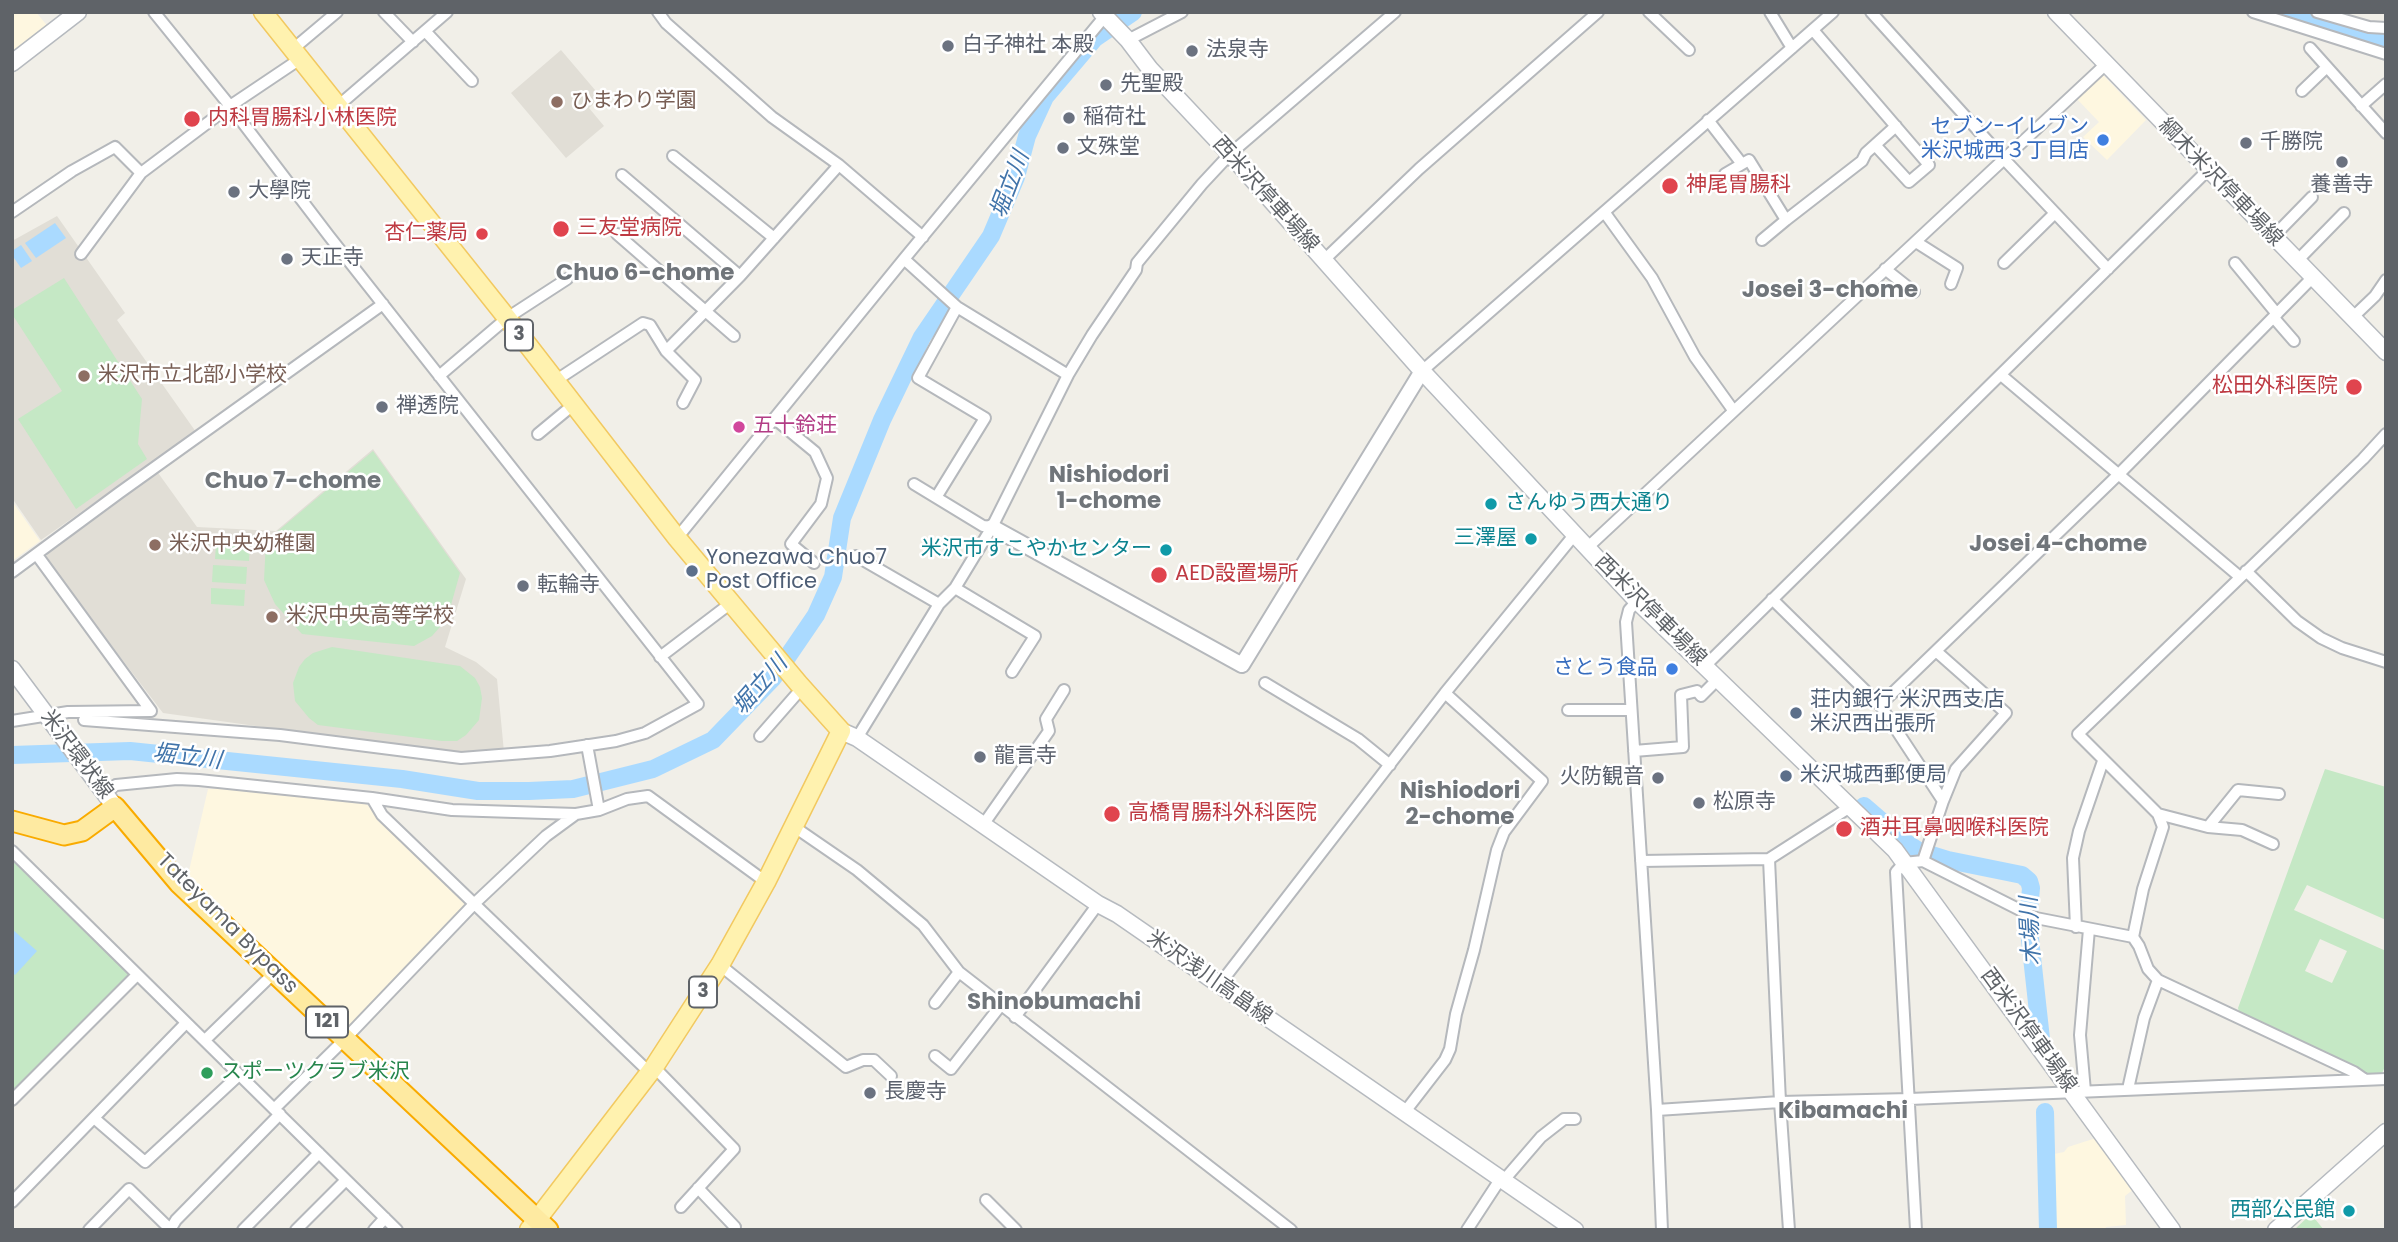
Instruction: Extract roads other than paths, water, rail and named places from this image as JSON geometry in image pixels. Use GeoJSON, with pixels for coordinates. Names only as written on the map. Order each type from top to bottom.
{"type":"FeatureCollection","features":[{"type":"Feature","properties":{"kind":"highway"},"geometry":{"type":"LineString","coordinates":[[12,821],[64,835],[82,831],[110,800]]}},
{"type":"Feature","properties":{"kind":"highway","name":"Tateyama Bypass"},"geometry":{"type":"LineString","coordinates":[[110,800],[179,883],[345,1039],[538,1227]]}},
{"type":"Feature","properties":{"kind":"main road"},"geometry":{"type":"LineString","coordinates":[[12,63],[78,12]]}},
{"type":"Feature","properties":{"kind":"main road","name":"3"},"geometry":{"type":"LineString","coordinates":[[263,12],[677,538],[800,685],[849,734],[793,826],[766,882],[720,965],[651,1069],[538,1227]]}},
{"type":"Feature","properties":{"kind":"main road","name":"綱木米沢停車場線"},"geometry":{"type":"LineString","coordinates":[[2056,12],[2386,352]]}},
{"type":"Feature","properties":{"kind":"main road","name":"西米沢停車場線"},"geometry":{"type":"LineString","coordinates":[[1106,15],[1150,69],[1323,261],[1637,601],[1895,850],[2079,1091],[2172,1230]]}},
{"type":"Feature","properties":{"kind":"main road","name":"米沢環状線"},"geometry":{"type":"LineString","coordinates":[[12,669],[110,800]]}},
{"type":"Feature","properties":{"kind":"main road","name":"米沢浅川高畠線"},"geometry":{"type":"LineString","coordinates":[[849,734],[1098,904],[1117,914],[1575,1230]]}},
{"type":"Feature","properties":{"kind":"main road"},"geometry":{"type":"LineString","coordinates":[[2276,1230],[2386,1132]]}},
{"type":"Feature","properties":{"kind":"street"},"geometry":{"type":"LineString","coordinates":[[84,720],[280,735],[461,758],[587,745],[645,733],[698,704],[154,12]]}},
{"type":"Feature","properties":{"kind":"street"},"geometry":{"type":"LineString","coordinates":[[80,254],[141,173],[296,54],[337,12]]}},
{"type":"Feature","properties":{"kind":"street"},"geometry":{"type":"LineString","coordinates":[[384,12],[413,42]]}},
{"type":"Feature","properties":{"kind":"street"},"geometry":{"type":"LineString","coordinates":[[338,106],[447,12]]}},
{"type":"Feature","properties":{"kind":"street"},"geometry":{"type":"LineString","coordinates":[[658,12],[666,23],[772,117],[839,165],[923,237]]}},
{"type":"Feature","properties":{"kind":"street"},"geometry":{"type":"LineString","coordinates":[[1128,40],[1182,12]]}},
{"type":"Feature","properties":{"kind":"street"},"geometry":{"type":"LineString","coordinates":[[849,734],[939,604],[955,587],[992,527],[1068,375],[1136,270],[1137,263],[1202,184],[1230,155],[1395,12]]}},
{"type":"Feature","properties":{"kind":"street"},"geometry":{"type":"LineString","coordinates":[[1323,261],[1419,169],[1598,12]]}},
{"type":"Feature","properties":{"kind":"street"},"geometry":{"type":"LineString","coordinates":[[1649,12],[1689,50]]}},
{"type":"Feature","properties":{"kind":"street"},"geometry":{"type":"LineString","coordinates":[[1770,12],[1792,48]]}},
{"type":"Feature","properties":{"kind":"street"},"geometry":{"type":"LineString","coordinates":[[914,484],[984,526],[992,527],[1242,665],[1422,370],[1833,12]]}},
{"type":"Feature","properties":{"kind":"street"},"geometry":{"type":"LineString","coordinates":[[1871,12],[2108,270]]}},
{"type":"Feature","properties":{"kind":"street"},"geometry":{"type":"LineString","coordinates":[[2253,12],[2386,54]]}},
{"type":"Feature","properties":{"kind":"street"},"geometry":{"type":"LineString","coordinates":[[2324,13],[2368,27],[2386,28]]}},
{"type":"Feature","properties":{"kind":"street"},"geometry":{"type":"LineString","coordinates":[[677,538],[1106,15]]}},
{"type":"Feature","properties":{"kind":"street"},"geometry":{"type":"LineString","coordinates":[[1812,30],[1929,165],[1909,182],[1876,146]]}},
{"type":"Feature","properties":{"kind":"street"},"geometry":{"type":"LineString","coordinates":[[425,31],[472,81]]}},
{"type":"Feature","properties":{"kind":"street"},"geometry":{"type":"LineString","coordinates":[[2310,48],[2386,133]]}},
{"type":"Feature","properties":{"kind":"street"},"geometry":{"type":"LineString","coordinates":[[1587,548],[2106,64]]}},
{"type":"Feature","properties":{"kind":"street"},"geometry":{"type":"LineString","coordinates":[[2302,91],[2327,67]]}},
{"type":"Feature","properties":{"kind":"street"},"geometry":{"type":"LineString","coordinates":[[2361,106],[2386,84]]}},
{"type":"Feature","properties":{"kind":"street"},"geometry":{"type":"LineString","coordinates":[[1708,120],[1742,164]]}},
{"type":"Feature","properties":{"kind":"street"},"geometry":{"type":"LineString","coordinates":[[1762,240],[1862,161],[1866,153],[1896,126]]}},
{"type":"Feature","properties":{"kind":"street"},"geometry":{"type":"LineString","coordinates":[[12,212],[72,171],[115,147],[141,173]]}},
{"type":"Feature","properties":{"kind":"street"},"geometry":{"type":"LineString","coordinates":[[673,156],[774,238]]}},
{"type":"Feature","properties":{"kind":"street"},"geometry":{"type":"LineString","coordinates":[[1725,174],[1749,160],[1786,220]]}},
{"type":"Feature","properties":{"kind":"street"},"geometry":{"type":"LineString","coordinates":[[666,351],[740,276],[839,165]]}},
{"type":"Feature","properties":{"kind":"street"},"geometry":{"type":"LineString","coordinates":[[1705,666],[2208,170]]}},
{"type":"Feature","properties":{"kind":"street"},"geometry":{"type":"LineString","coordinates":[[622,176],[740,276]]}},
{"type":"Feature","properties":{"kind":"street"},"geometry":{"type":"LineString","coordinates":[[2273,237],[2312,197]]}},
{"type":"Feature","properties":{"kind":"street"},"geometry":{"type":"LineString","coordinates":[[1605,213],[1652,278],[1695,358],[1733,410]]}},
{"type":"Feature","properties":{"kind":"street"},"geometry":{"type":"LineString","coordinates":[[2004,263],[2055,213]]}},
{"type":"Feature","properties":{"kind":"street"},"geometry":{"type":"LineString","coordinates":[[2297,261],[2344,213]]}},
{"type":"Feature","properties":{"kind":"street"},"geometry":{"type":"LineString","coordinates":[[617,234],[734,336]]}},
{"type":"Feature","properties":{"kind":"street"},"geometry":{"type":"LineString","coordinates":[[1916,242],[1957,268],[1951,284]]}},
{"type":"Feature","properties":{"kind":"street"},"geometry":{"type":"LineString","coordinates":[[904,259],[957,307],[1068,375]]}},
{"type":"Feature","properties":{"kind":"street"},"geometry":{"type":"LineString","coordinates":[[2235,263],[2294,341]]}},
{"type":"Feature","properties":{"kind":"street"},"geometry":{"type":"LineString","coordinates":[[1885,269],[1914,292]]}},
{"type":"Feature","properties":{"kind":"street"},"geometry":{"type":"LineString","coordinates":[[1880,705],[2119,474],[2312,278]]}},
{"type":"Feature","properties":{"kind":"street"},"geometry":{"type":"LineString","coordinates":[[439,376],[506,318],[567,279]]}},
{"type":"Feature","properties":{"kind":"street"},"geometry":{"type":"LineString","coordinates":[[2352,318],[2375,296],[2386,279]]}},
{"type":"Feature","properties":{"kind":"street"},"geometry":{"type":"LineString","coordinates":[[12,572],[383,304]]}},
{"type":"Feature","properties":{"kind":"street"},"geometry":{"type":"LineString","coordinates":[[937,496],[985,418],[918,378],[957,307]]}},
{"type":"Feature","properties":{"kind":"street"},"geometry":{"type":"LineString","coordinates":[[555,381],[643,323],[650,325],[666,351],[695,380],[683,403]]}},
{"type":"Feature","properties":{"kind":"street"},"geometry":{"type":"LineString","coordinates":[[2001,375],[2297,621],[2321,638],[2342,648],[2386,662]]}},
{"type":"Feature","properties":{"kind":"street"},"geometry":{"type":"LineString","coordinates":[[538,434],[573,405]]}},
{"type":"Feature","properties":{"kind":"street"},"geometry":{"type":"LineString","coordinates":[[775,419],[815,452],[827,478],[821,504],[791,544],[814,564]]}},
{"type":"Feature","properties":{"kind":"street"},"geometry":{"type":"LineString","coordinates":[[2364,1079],[2158,980],[2148,969],[2133,937],[2143,889],[2163,828],[2158,814],[2078,734],[2386,434]]}},
{"type":"Feature","properties":{"kind":"street"},"geometry":{"type":"LineString","coordinates":[[1219,985],[1444,693],[1575,534]]}},
{"type":"Feature","properties":{"kind":"street"},"geometry":{"type":"LineString","coordinates":[[12,721],[52,723],[68,712],[151,711],[37,555]]}},
{"type":"Feature","properties":{"kind":"street"},"geometry":{"type":"LineString","coordinates":[[856,556],[939,604]]}},
{"type":"Feature","properties":{"kind":"street"},"geometry":{"type":"LineString","coordinates":[[955,587],[1035,636],[1012,672]]}},
{"type":"Feature","properties":{"kind":"street"},"geometry":{"type":"LineString","coordinates":[[1772,599],[1880,705],[1943,801]]}},
{"type":"Feature","properties":{"kind":"street"},"geometry":{"type":"LineString","coordinates":[[1637,601],[1629,610],[1626,622],[1657,1110],[1662,1230]]}},
{"type":"Feature","properties":{"kind":"street"},"geometry":{"type":"LineString","coordinates":[[660,657],[731,603]]}},
{"type":"Feature","properties":{"kind":"street"},"geometry":{"type":"LineString","coordinates":[[1924,861],[1956,769],[2006,713],[1937,652]]}},
{"type":"Feature","properties":{"kind":"street"},"geometry":{"type":"LineString","coordinates":[[1634,751],[1683,747],[1681,695],[1697,691],[1701,696],[1718,679]]}},
{"type":"Feature","properties":{"kind":"street"},"geometry":{"type":"LineString","coordinates":[[1265,683],[1358,739],[1390,765]]}},
{"type":"Feature","properties":{"kind":"street"},"geometry":{"type":"LineString","coordinates":[[760,736],[800,685]]}},
{"type":"Feature","properties":{"kind":"street"},"geometry":{"type":"LineString","coordinates":[[983,825],[1049,731],[1046,719],[1064,690]]}},
{"type":"Feature","properties":{"kind":"street"},"geometry":{"type":"LineString","coordinates":[[1404,1113],[1445,1060],[1450,1049],[1497,850],[1504,832],[1542,781],[1444,693]]}},
{"type":"Feature","properties":{"kind":"street"},"geometry":{"type":"LineString","coordinates":[[1568,710],[1631,710]]}},
{"type":"Feature","properties":{"kind":"street"},"geometry":{"type":"LineString","coordinates":[[587,745],[598,808]]}},
{"type":"Feature","properties":{"kind":"street"},"geometry":{"type":"LineString","coordinates":[[2076,927],[2073,859],[2079,831],[2103,761]]}},
{"type":"Feature","properties":{"kind":"street"},"geometry":{"type":"LineString","coordinates":[[110,800],[116,785],[177,779],[372,798],[452,810],[576,814],[627,799],[648,796],[766,882]]}},
{"type":"Feature","properties":{"kind":"street"},"geometry":{"type":"LineString","coordinates":[[2208,827],[2238,790],[2279,794]]}},
{"type":"Feature","properties":{"kind":"street"},"geometry":{"type":"LineString","coordinates":[[372,798],[382,815],[734,1149],[681,1207]]}},
{"type":"Feature","properties":{"kind":"street"},"geometry":{"type":"LineString","coordinates":[[1641,862],[1769,859],[1850,807]]}},
{"type":"Feature","properties":{"kind":"street"},"geometry":{"type":"LineString","coordinates":[[172,1227],[475,903],[546,836],[576,814]]}},
{"type":"Feature","properties":{"kind":"street"},"geometry":{"type":"LineString","coordinates":[[2158,814],[2208,827],[2242,830],[2273,844]]}},
{"type":"Feature","properties":{"kind":"street"},"geometry":{"type":"LineString","coordinates":[[793,826],[848,864],[923,925],[958,972],[1291,1230]]}},
{"type":"Feature","properties":{"kind":"street"},"geometry":{"type":"LineString","coordinates":[[12,850],[397,1230]]}},
{"type":"Feature","properties":{"kind":"street"},"geometry":{"type":"LineString","coordinates":[[1769,859],[1789,1230]]}},
{"type":"Feature","properties":{"kind":"street"},"geometry":{"type":"LineString","coordinates":[[1916,1230],[1896,872],[1904,863],[1924,861],[2036,918],[2133,937]]}},
{"type":"Feature","properties":{"kind":"street"},"geometry":{"type":"LineString","coordinates":[[1015,1017],[1098,904]]}},
{"type":"Feature","properties":{"kind":"street"},"geometry":{"type":"LineString","coordinates":[[2079,1091],[2080,1035],[2090,929]]}},
{"type":"Feature","properties":{"kind":"street"},"geometry":{"type":"LineString","coordinates":[[720,965],[846,1068],[863,1060],[874,1060],[891,1076]]}},
{"type":"Feature","properties":{"kind":"street"},"geometry":{"type":"LineString","coordinates":[[935,1003],[958,972]]}},
{"type":"Feature","properties":{"kind":"street"},"geometry":{"type":"LineString","coordinates":[[205,1040],[274,973]]}},
{"type":"Feature","properties":{"kind":"street"},"geometry":{"type":"LineString","coordinates":[[12,1100],[137,975]]}},
{"type":"Feature","properties":{"kind":"street"},"geometry":{"type":"LineString","coordinates":[[2128,1088],[2144,1017],[2158,980]]}},
{"type":"Feature","properties":{"kind":"street"},"geometry":{"type":"LineString","coordinates":[[935,1056],[951,1069],[1001,1005]]}},
{"type":"Feature","properties":{"kind":"street"},"geometry":{"type":"LineString","coordinates":[[12,1202],[186,1023]]}},
{"type":"Feature","properties":{"kind":"street"},"geometry":{"type":"LineString","coordinates":[[1657,1110],[1780,1102],[2383,1079],[2386,1066]]}},
{"type":"Feature","properties":{"kind":"street"},"geometry":{"type":"LineString","coordinates":[[94,1118],[145,1162],[239,1074]]}},
{"type":"Feature","properties":{"kind":"street"},"geometry":{"type":"LineString","coordinates":[[1467,1230],[1502,1179],[1541,1137],[1564,1119],[1575,1119]]}},
{"type":"Feature","properties":{"kind":"street"},"geometry":{"type":"LineString","coordinates":[[243,1230],[319,1153]]}},
{"type":"Feature","properties":{"kind":"street"},"geometry":{"type":"LineString","coordinates":[[296,1230],[346,1180]]}},
{"type":"Feature","properties":{"kind":"street"},"geometry":{"type":"LineString","coordinates":[[698,1188],[735,1227]]}},
{"type":"Feature","properties":{"kind":"street"},"geometry":{"type":"LineString","coordinates":[[89,1230],[129,1189],[172,1227],[186,1230]]}},
{"type":"Feature","properties":{"kind":"street"},"geometry":{"type":"LineString","coordinates":[[986,1200],[1016,1230]]}},
{"type":"Feature","properties":{"kind":"street"},"geometry":{"type":"LineString","coordinates":[[374,1230],[385,1218]]}},
{"type":"Feature","properties":{"kind":"water"},"geometry":{"type":"Polygon","coordinates":[[[55,223],[66,238],[36,258],[25,243],[55,223]]]}},
{"type":"Feature","properties":{"kind":"water"},"geometry":{"type":"Polygon","coordinates":[[[21,245],[32,261],[21,268],[12,251],[21,245]]]}},
{"type":"Feature","properties":{"kind":"water"},"geometry":{"type":"Polygon","coordinates":[[[13,930],[37,951],[15,975],[12,972],[13,930]]]}},
{"type":"Feature","properties":{"kind":"waterway","name":"堀立川"},"geometry":{"type":"LineString","coordinates":[[12,755],[130,751],[402,779],[478,791],[529,791],[573,789],[653,769],[713,740],[773,678],[816,615],[833,577],[842,518],[882,420],[922,337],[991,236],[1016,177],[1027,136],[1045,97],[1095,38],[1133,12]]}},
{"type":"Feature","properties":{"kind":"waterway"},"geometry":{"type":"LineString","coordinates":[[2280,12],[2335,31],[2369,34],[2386,42]]}},
{"type":"Feature","properties":{"kind":"waterway","name":"木場川"},"geometry":{"type":"LineString","coordinates":[[1864,806],[1919,851],[1948,860],[2022,875],[2029,881],[2031,888],[2028,921],[2041,1039]]}},
{"type":"Feature","properties":{"kind":"waterway","name":"木場川"},"geometry":{"type":"LineString","coordinates":[[2045,1112],[2048,1230]]}},
{"type":"Feature","properties":{"kind":"place","name":"白子神社 本殿"},"geometry":{"type":"Point","coordinates":[948,46]}},
{"type":"Feature","properties":{"kind":"place","name":"法泉寺"},"geometry":{"type":"Point","coordinates":[1192,51]}},
{"type":"Feature","properties":{"kind":"place","name":"先聖殿"},"geometry":{"type":"Point","coordinates":[1106,85]}},
{"type":"Feature","properties":{"kind":"place","name":"ひまわり学園"},"geometry":{"type":"Point","coordinates":[557,102]}},
{"type":"Feature","properties":{"kind":"place","name":"稲荷社"},"geometry":{"type":"Point","coordinates":[1069,118]}},
{"type":"Feature","properties":{"kind":"place","name":"内科胃腸科小林医院"},"geometry":{"type":"Point","coordinates":[192,119]}},
{"type":"Feature","properties":{"kind":"place","name":"セブン-イレブン 米沢城西３丁目店"},"geometry":{"type":"Point","coordinates":[2103,140]}},
{"type":"Feature","properties":{"kind":"place","name":"千勝院"},"geometry":{"type":"Point","coordinates":[2246,143]}},
{"type":"Feature","properties":{"kind":"place","name":"文殊堂"},"geometry":{"type":"Point","coordinates":[1063,148]}},
{"type":"Feature","properties":{"kind":"place","name":"養善寺"},"geometry":{"type":"Point","coordinates":[2342,162]}},
{"type":"Feature","properties":{"kind":"place","name":"神尾胃腸科"},"geometry":{"type":"Point","coordinates":[1670,186]}},
{"type":"Feature","properties":{"kind":"place","name":"大學院"},"geometry":{"type":"Point","coordinates":[234,192]}},
{"type":"Feature","properties":{"kind":"place","name":"三友堂病院"},"geometry":{"type":"Point","coordinates":[561,229]}},
{"type":"Feature","properties":{"kind":"place","name":"杏仁薬局"},"geometry":{"type":"Point","coordinates":[482,234]}},
{"type":"Feature","properties":{"kind":"place","name":"天正寺"},"geometry":{"type":"Point","coordinates":[287,259]}},
{"type":"Feature","properties":{"kind":"place","name":"米沢市立北部小学校"},"geometry":{"type":"Point","coordinates":[84,376]}},
{"type":"Feature","properties":{"kind":"place","name":"松田外科医院"},"geometry":{"type":"Point","coordinates":[2354,387]}},
{"type":"Feature","properties":{"kind":"place","name":"禅透院"},"geometry":{"type":"Point","coordinates":[382,407]}},
{"type":"Feature","properties":{"kind":"place","name":"五十鈴荘"},"geometry":{"type":"Point","coordinates":[739,427]}},
{"type":"Feature","properties":{"kind":"place","name":"さんゆう西大通り"},"geometry":{"type":"Point","coordinates":[1491,504]}},
{"type":"Feature","properties":{"kind":"place","name":"三澤屋"},"geometry":{"type":"Point","coordinates":[1531,539]}},
{"type":"Feature","properties":{"kind":"place","name":"米沢中央幼稚園"},"geometry":{"type":"Point","coordinates":[155,545]}},
{"type":"Feature","properties":{"kind":"place","name":"米沢市すこやかセンター"},"geometry":{"type":"Point","coordinates":[1166,550]}},
{"type":"Feature","properties":{"kind":"place","name":"Yonezawa Chuo7 Post Office"},"geometry":{"type":"Point","coordinates":[692,571]}},
{"type":"Feature","properties":{"kind":"place","name":"AED設置場所"},"geometry":{"type":"Point","coordinates":[1159,575]}},
{"type":"Feature","properties":{"kind":"place","name":"転輪寺"},"geometry":{"type":"Point","coordinates":[523,586]}},
{"type":"Feature","properties":{"kind":"place","name":"米沢中央高等学校"},"geometry":{"type":"Point","coordinates":[272,617]}},
{"type":"Feature","properties":{"kind":"place","name":"さとう食品"},"geometry":{"type":"Point","coordinates":[1672,669]}},
{"type":"Feature","properties":{"kind":"place","name":"荘内銀行 米沢西支店 米沢西出張所"},"geometry":{"type":"Point","coordinates":[1796,713]}},
{"type":"Feature","properties":{"kind":"place","name":"龍言寺"},"geometry":{"type":"Point","coordinates":[980,757]}},
{"type":"Feature","properties":{"kind":"place","name":"米沢城西郵便局"},"geometry":{"type":"Point","coordinates":[1786,776]}},
{"type":"Feature","properties":{"kind":"place","name":"火防観音"},"geometry":{"type":"Point","coordinates":[1658,778]}},
{"type":"Feature","properties":{"kind":"place","name":"松原寺"},"geometry":{"type":"Point","coordinates":[1699,803]}},
{"type":"Feature","properties":{"kind":"place","name":"高橋胃腸科外科医院"},"geometry":{"type":"Point","coordinates":[1112,814]}},
{"type":"Feature","properties":{"kind":"place","name":"酒井耳鼻咽喉科医院"},"geometry":{"type":"Point","coordinates":[1844,829]}},
{"type":"Feature","properties":{"kind":"place","name":"スポーツクラブ米沢"},"geometry":{"type":"Point","coordinates":[207,1073]}},
{"type":"Feature","properties":{"kind":"place","name":"長慶寺"},"geometry":{"type":"Point","coordinates":[870,1093]}},
{"type":"Feature","properties":{"kind":"place","name":"西部公民館"},"geometry":{"type":"Point","coordinates":[2349,1211]}},
{"type":"Feature","properties":{"kind":"district","name":"Chuo 6-chome"},"geometry":{"type":"Point","coordinates":[645,274]}},
{"type":"Feature","properties":{"kind":"district","name":"Josei 3-chome"},"geometry":{"type":"Point","coordinates":[1830,291]}},
{"type":"Feature","properties":{"kind":"district","name":"Chuo 7-chome"},"geometry":{"type":"Point","coordinates":[293,482]}},
{"type":"Feature","properties":{"kind":"district","name":"Nishiodori 1-chome"},"geometry":{"type":"Point","coordinates":[1109,489]}},
{"type":"Feature","properties":{"kind":"district","name":"Josei 4-chome"},"geometry":{"type":"Point","coordinates":[2058,545]}},
{"type":"Feature","properties":{"kind":"district","name":"Nishiodori 2-chome"},"geometry":{"type":"Point","coordinates":[1460,805]}},
{"type":"Feature","properties":{"kind":"district","name":"Shinobumachi"},"geometry":{"type":"Point","coordinates":[1054,1003]}},
{"type":"Feature","properties":{"kind":"district","name":"Kibamachi"},"geometry":{"type":"Point","coordinates":[1843,1112]}}]}
